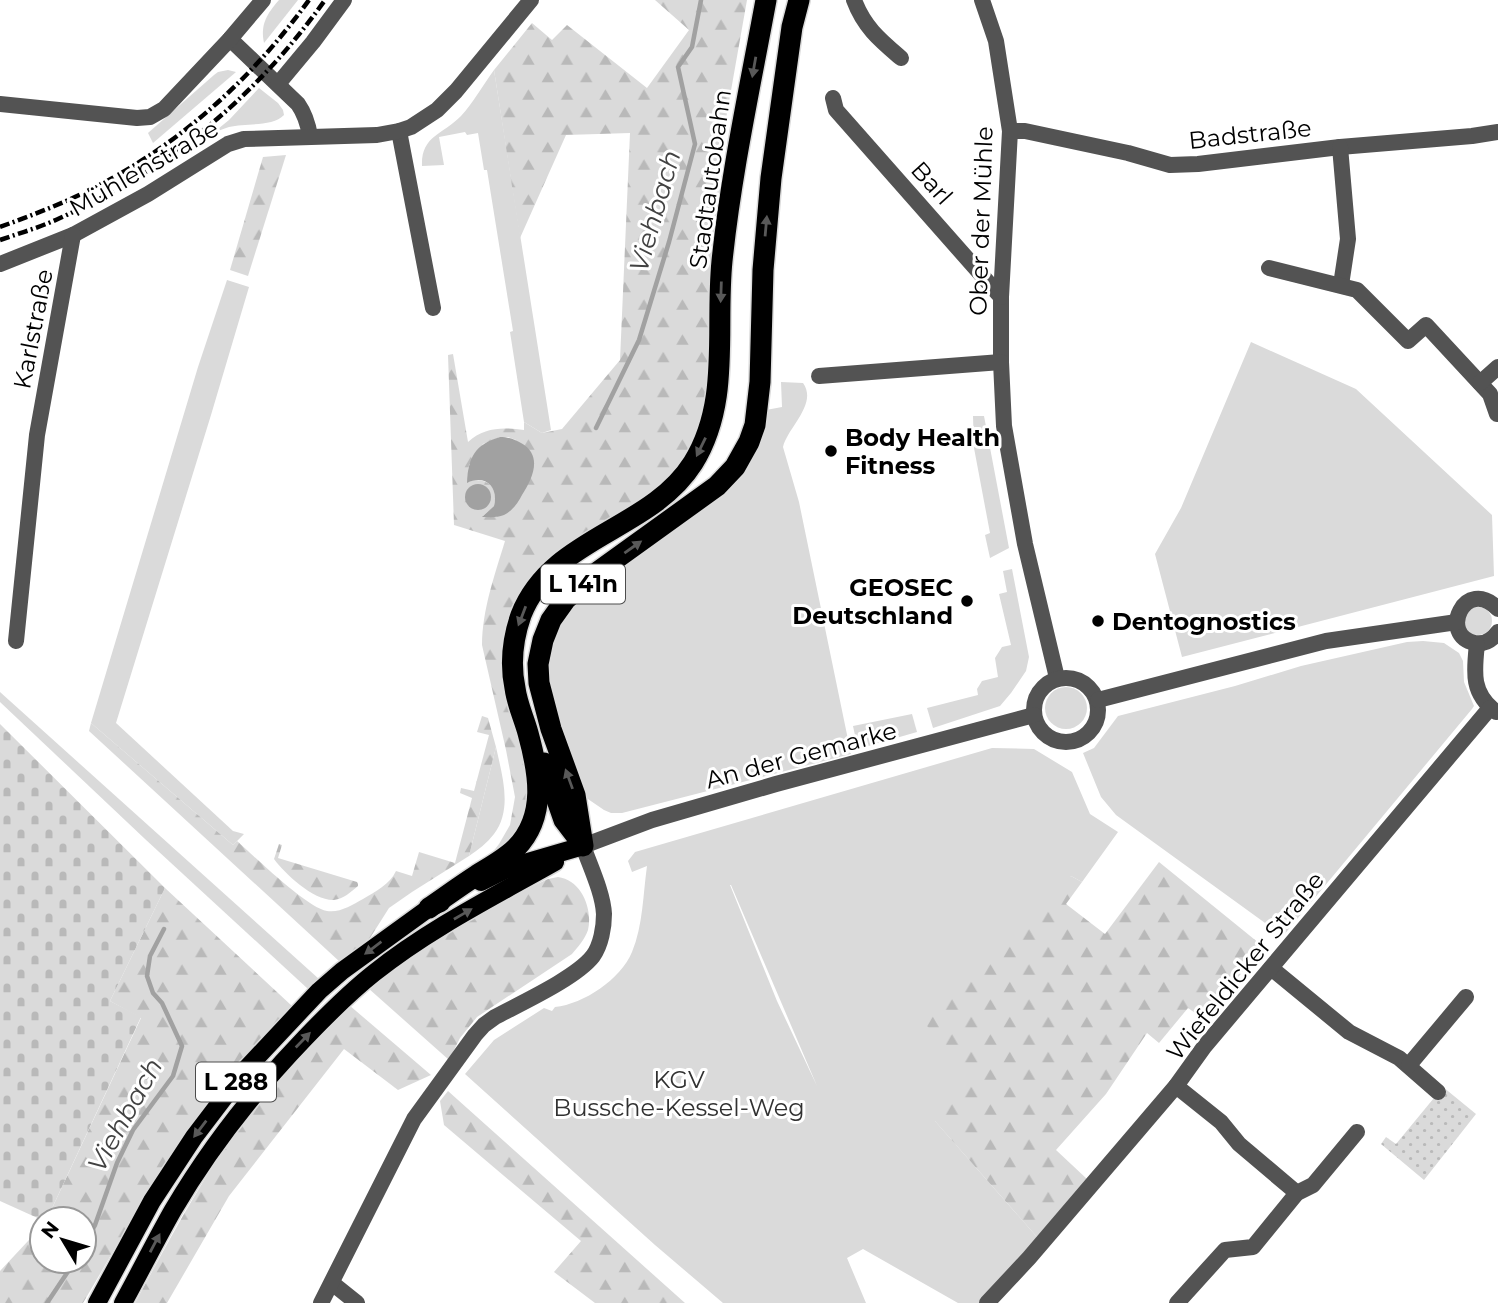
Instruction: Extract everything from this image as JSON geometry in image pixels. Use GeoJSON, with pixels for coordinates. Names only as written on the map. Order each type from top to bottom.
{"type":"FeatureCollection","features":[{"type":"Feature","properties":{"kind":"highway","name":"Stadtautobahn"},"geometry":{"type":"LineString","coordinates":[[528,733],[514,686],[512,657],[517,628],[528,601],[542,580],[564,559],[634,518],[674,488],[701,449],[712,418],[719,374],[722,264],[732,191],[766,0]]}},
{"type":"Feature","properties":{"kind":"highway","name":"L 141n"},"geometry":{"type":"LineString","coordinates":[[583,846],[575,795],[551,729],[539,683],[540,649],[546,631],[566,599],[577,588],[708,494],[735,467],[755,425],[769,199],[792,27],[799,0]]}},
{"type":"Feature","properties":{"kind":"highway"},"geometry":{"type":"LineString","coordinates":[[528,733],[545,764],[564,820],[583,846]]}},
{"type":"Feature","properties":{"kind":"highway","name":"L 288"},"geometry":{"type":"LineString","coordinates":[[429,908],[511,853],[529,830],[537,810],[539,786],[528,733]]}},
{"type":"Feature","properties":{"kind":"main road","name":"L 288"},"geometry":{"type":"LineString","coordinates":[[97,1303],[152,1201],[194,1137],[245,1070],[319,991],[342,971],[429,908],[511,867],[583,846]]}},
{"type":"Feature","properties":{"kind":"main road","name":"L 288"},"geometry":{"type":"LineString","coordinates":[[123,1303],[174,1209],[211,1152],[257,1092],[330,1012],[374,973],[425,936],[583,846]]}},
{"type":"Feature","properties":{"kind":"street"},"geometry":{"type":"LineString","coordinates":[[0,104],[137,118],[150,117],[164,109],[230,39],[262,0]]}},
{"type":"Feature","properties":{"kind":"street"},"geometry":{"type":"LineString","coordinates":[[278,84],[344,0]]}},
{"type":"Feature","properties":{"kind":"street","name":"Mühlenstraße"},"geometry":{"type":"LineString","coordinates":[[0,264],[74,235],[148,194],[228,144],[243,139],[377,135],[399,131],[425,119],[456,91],[531,0]]}},
{"type":"Feature","properties":{"kind":"street"},"geometry":{"type":"LineString","coordinates":[[854,0],[859,15],[871,31],[901,58]]}},
{"type":"Feature","properties":{"kind":"street","name":"Ober der Mühle"},"geometry":{"type":"LineString","coordinates":[[982,0],[996,41],[1010,131],[1001,297],[1004,426],[1025,544],[1057,678]]}},
{"type":"Feature","properties":{"kind":"street"},"geometry":{"type":"LineString","coordinates":[[230,39],[298,104],[304,112],[310,136]]}},
{"type":"Feature","properties":{"kind":"street","name":"Barl"},"geometry":{"type":"LineString","coordinates":[[833,98],[836,110],[1001,297]]}},
{"type":"Feature","properties":{"kind":"street"},"geometry":{"type":"LineString","coordinates":[[399,131],[433,307]]}},
{"type":"Feature","properties":{"kind":"street","name":"Badstraße"},"geometry":{"type":"LineString","coordinates":[[1010,131],[1025,131],[1170,165],[1498,132]]}},
{"type":"Feature","properties":{"kind":"street"},"geometry":{"type":"LineString","coordinates":[[1340,147],[1348,239],[1341,285]]}},
{"type":"Feature","properties":{"kind":"street","name":"Karlstraße"},"geometry":{"type":"LineString","coordinates":[[16,641],[37,435],[74,235]]}},
{"type":"Feature","properties":{"kind":"street"},"geometry":{"type":"LineString","coordinates":[[1269,268],[1357,290],[1408,341],[1426,325],[1490,394],[1497,414]]}},
{"type":"Feature","properties":{"kind":"street"},"geometry":{"type":"LineString","coordinates":[[819,376],[1001,362]]}},
{"type":"Feature","properties":{"kind":"street"},"geometry":{"type":"LineString","coordinates":[[1480,383],[1498,367]]}},
{"type":"Feature","properties":{"kind":"street"},"geometry":{"type":"LineString","coordinates":[[1498,609],[1484,599],[1469,601],[1460,610],[1457,622],[1464,638],[1477,644],[1490,641],[1498,632]]}},
{"type":"Feature","properties":{"kind":"street"},"geometry":{"type":"LineString","coordinates":[[1098,700],[1326,641],[1457,622]]}},
{"type":"Feature","properties":{"kind":"street","name":"Wiefeldicker Straße"},"geometry":{"type":"LineString","coordinates":[[987,1303],[1176,1086],[1204,1047],[1270,968],[1494,711],[1483,699],[1475,682],[1477,644]]}},
{"type":"Feature","properties":{"kind":"street"},"geometry":{"type":"LineString","coordinates":[[1070,677],[1080,680],[1087,684],[1098,700],[1099,715],[1096,723],[1091,731],[1074,742],[1055,740],[1047,735],[1040,729],[1034,715],[1039,693],[1050,681],[1057,678],[1070,677]]}},
{"type":"Feature","properties":{"kind":"street","name":"An der Gemarke"},"geometry":{"type":"LineString","coordinates":[[583,846],[652,820],[1034,715]]}},
{"type":"Feature","properties":{"kind":"street"},"geometry":{"type":"LineString","coordinates":[[321,1303],[414,1119],[475,1035],[495,1017],[568,976],[592,957],[599,946],[604,916],[602,903],[583,846]]}},
{"type":"Feature","properties":{"kind":"street"},"geometry":{"type":"LineString","coordinates":[[1270,968],[1349,1032],[1399,1058],[1438,1092]]}},
{"type":"Feature","properties":{"kind":"street"},"geometry":{"type":"LineString","coordinates":[[1409,1065],[1466,997]]}},
{"type":"Feature","properties":{"kind":"street"},"geometry":{"type":"LineString","coordinates":[[1176,1086],[1221,1122],[1239,1144],[1297,1193]]}},
{"type":"Feature","properties":{"kind":"street"},"geometry":{"type":"LineString","coordinates":[[1177,1303],[1225,1250],[1253,1247],[1297,1193],[1313,1185],[1357,1132]]}},
{"type":"Feature","properties":{"kind":"street"},"geometry":{"type":"LineString","coordinates":[[332,1283],[357,1303]]}},
{"type":"Feature","properties":{"kind":"green space"},"geometry":{"type":"Polygon","coordinates":[[[279,0],[298,0],[264,43],[263,30],[266,20],[279,0]]]}},
{"type":"Feature","properties":{"kind":"green space"},"geometry":{"type":"Polygon","coordinates":[[[655,0],[747,0],[721,147],[709,382],[701,428],[688,454],[658,490],[563,547],[536,572],[523,591],[520,741],[532,783],[531,801],[519,832],[486,861],[510,825],[515,797],[482,645],[487,605],[505,541],[454,525],[448,355],[453,354],[468,442],[481,433],[494,429],[524,430],[524,422],[542,433],[562,429],[620,360],[630,133],[566,135],[520,238],[494,70],[532,23],[552,40],[567,25],[647,88],[689,30],[655,0]],[[500,437],[483,444],[469,465],[467,482],[480,480],[490,484],[495,493],[494,506],[483,516],[497,517],[516,440],[500,437]]]}},
{"type":"Feature","properties":{"kind":"green space"},"geometry":{"type":"Polygon","coordinates":[[[228,70],[236,72],[153,143],[148,133],[214,75],[228,70]]]}},
{"type":"Feature","properties":{"kind":"green space"},"geometry":{"type":"Polygon","coordinates":[[[494,70],[551,430],[542,433],[524,422],[510,332],[513,331],[487,170],[484,170],[478,133],[467,135],[465,132],[439,137],[444,165],[422,166],[425,148],[429,142],[461,116],[494,70]]]}},
{"type":"Feature","properties":{"kind":"green space"},"geometry":{"type":"Polygon","coordinates":[[[259,88],[278,103],[284,115],[273,121],[229,127],[213,133],[229,120],[259,88]]]}},
{"type":"Feature","properties":{"kind":"green space"},"geometry":{"type":"Polygon","coordinates":[[[286,155],[248,276],[230,270],[263,157],[286,155]]]}},
{"type":"Feature","properties":{"kind":"green space"},"geometry":{"type":"Polygon","coordinates":[[[227,280],[249,287],[116,723],[233,831],[244,834],[233,845],[91,723],[198,367],[227,280]]]}},
{"type":"Feature","properties":{"kind":"green space"},"geometry":{"type":"Polygon","coordinates":[[[1251,342],[1356,389],[1492,515],[1494,576],[1182,657],[1155,554],[1181,508],[1251,342]]]}},
{"type":"Feature","properties":{"kind":"green space"},"geometry":{"type":"Polygon","coordinates":[[[781,382],[803,383],[807,391],[805,407],[783,447],[799,502],[851,754],[622,813],[611,813],[585,797],[554,716],[546,674],[551,638],[576,599],[728,488],[766,410],[782,407],[781,382]]]}},
{"type":"Feature","properties":{"kind":"green space"},"geometry":{"type":"Polygon","coordinates":[[[973,416],[984,416],[1009,548],[990,558],[985,535],[990,533],[974,448],[973,416]]]}},
{"type":"Feature","properties":{"kind":"green space"},"geometry":{"type":"Polygon","coordinates":[[[1012,569],[1029,657],[1026,671],[1000,706],[933,728],[927,708],[978,695],[977,689],[982,681],[998,677],[995,658],[1002,647],[1011,645],[999,594],[1007,592],[1003,571],[1012,569]]]}},
{"type":"Feature","properties":{"kind":"green space"},"geometry":{"type":"Polygon","coordinates":[[[1478,607],[1488,611],[1492,621],[1488,631],[1478,635],[1468,631],[1464,621],[1468,611],[1478,607]]]}},
{"type":"Feature","properties":{"kind":"green space"},"geometry":{"type":"Polygon","coordinates":[[[1407,642],[1444,643],[1459,653],[1463,661],[1464,682],[1474,706],[1283,936],[1116,815],[1101,797],[1083,753],[1094,748],[1118,716],[1301,666],[1407,642]]]}},
{"type":"Feature","properties":{"kind":"green space"},"geometry":{"type":"Polygon","coordinates":[[[1066,687],[1081,693],[1087,708],[1081,723],[1066,729],[1051,723],[1045,708],[1051,693],[1066,687]]]}},
{"type":"Feature","properties":{"kind":"green space"},"geometry":{"type":"Polygon","coordinates":[[[0,692],[319,979],[308,989],[0,702],[0,692]]]}},
{"type":"Feature","properties":{"kind":"green space"},"geometry":{"type":"Polygon","coordinates":[[[912,714],[917,732],[858,749],[853,726],[912,714]]]}},
{"type":"Feature","properties":{"kind":"green space"},"geometry":{"type":"Polygon","coordinates":[[[482,716],[488,718],[496,747],[469,856],[389,908],[370,938],[340,962],[89,731],[91,723],[233,845],[237,841],[294,892],[318,908],[337,911],[372,894],[386,884],[396,871],[412,876],[419,852],[455,863],[472,798],[460,793],[461,788],[474,791],[489,735],[477,732],[482,716]]]}},
{"type":"Feature","properties":{"kind":"green space"},"geometry":{"type":"Polygon","coordinates":[[[0,724],[165,888],[110,1001],[141,1017],[54,1205],[28,1205],[28,1214],[0,1201],[0,724]]]}},
{"type":"Feature","properties":{"kind":"green space"},"geometry":{"type":"Polygon","coordinates":[[[496,747],[504,792],[503,814],[494,834],[469,856],[496,747]]]}},
{"type":"Feature","properties":{"kind":"green space","name":"KGV Bussche-Kessel-Weg"},"geometry":{"type":"Polygon","coordinates":[[[992,748],[1034,749],[1072,772],[1090,814],[1118,832],[1082,882],[1071,876],[973,1071],[935,1121],[1037,1237],[980,1303],[958,1303],[863,1249],[847,1258],[866,1303],[723,1303],[465,1074],[494,1040],[544,1008],[552,1011],[555,1007],[589,995],[610,980],[627,962],[638,932],[647,866],[632,872],[628,861],[635,852],[992,748]],[[731,885],[777,1001],[817,1086],[731,885]]]}},
{"type":"Feature","properties":{"kind":"green space"},"geometry":{"type":"Polygon","coordinates":[[[279,844],[282,845],[278,858],[357,882],[358,886],[347,895],[334,900],[318,896],[293,879],[274,859],[279,844]]]}},
{"type":"Feature","properties":{"kind":"green space"},"geometry":{"type":"Polygon","coordinates":[[[1159,862],[1265,948],[1201,1017],[1188,1008],[1159,1043],[1147,1033],[1106,1094],[1056,1150],[1087,1179],[1037,1237],[934,1120],[972,1071],[922,1021],[1071,876],[1082,882],[1066,904],[1105,934],[1159,862]]]}},
{"type":"Feature","properties":{"kind":"green space"},"geometry":{"type":"Polygon","coordinates":[[[558,877],[573,883],[584,896],[589,913],[585,937],[572,954],[477,1017],[460,1038],[449,1060],[368,988],[413,952],[467,920],[513,895],[558,877]]]}},
{"type":"Feature","properties":{"kind":"green space"},"geometry":{"type":"Polygon","coordinates":[[[165,888],[292,1006],[223,1084],[186,1135],[140,1206],[83,1303],[0,1303],[0,1271],[28,1241],[28,1275],[98,1275],[98,1205],[54,1205],[141,1018],[110,1001],[165,888]]]}},
{"type":"Feature","properties":{"kind":"green space"},"geometry":{"type":"Polygon","coordinates":[[[349,1005],[431,1075],[398,1090],[344,1049],[229,1196],[167,1303],[135,1303],[172,1234],[241,1124],[279,1077],[349,1005]]]}},
{"type":"Feature","properties":{"kind":"green space"},"geometry":{"type":"Polygon","coordinates":[[[1443,1087],[1476,1114],[1424,1180],[1381,1144],[1386,1137],[1396,1144],[1443,1087]]]}},
{"type":"Feature","properties":{"kind":"green space"},"geometry":{"type":"Polygon","coordinates":[[[448,1091],[685,1303],[595,1303],[554,1272],[581,1241],[444,1125],[440,1101],[448,1091]]]}},
{"type":"Feature","properties":{"kind":"shaded area"},"geometry":{"type":"Polygon","coordinates":[[[500,437],[513,439],[528,448],[534,460],[534,467],[519,501],[510,511],[499,517],[482,517],[494,506],[494,493],[485,481],[467,483],[469,466],[479,448],[500,437]]]}},
{"type":"Feature","properties":{"kind":"shaded area"},"geometry":{"type":"Polygon","coordinates":[[[478,484],[487,488],[491,497],[487,506],[478,510],[469,506],[465,497],[469,488],[478,484]]]}},
{"type":"Feature","properties":{"kind":"waterway","name":"Viehbach"},"geometry":{"type":"LineString","coordinates":[[596,428],[639,340],[695,144],[678,67],[692,47],[701,0]]}},
{"type":"Feature","properties":{"kind":"waterway","name":"Viehbach"},"geometry":{"type":"LineString","coordinates":[[98,1217],[117,1163],[133,1130],[173,1076],[182,1046],[162,1003],[153,993],[147,976],[150,956],[164,929]]}},
{"type":"Feature","properties":{"kind":"waterway","name":"Viehbach"},"geometry":{"type":"LineString","coordinates":[[47,1303],[66,1275]]}},
{"type":"Feature","properties":{"kind":"railway"},"geometry":{"type":"LineString","coordinates":[[0,227],[91,190],[162,147],[242,80],[309,0]]}},
{"type":"Feature","properties":{"kind":"railway"},"geometry":{"type":"LineString","coordinates":[[0,240],[53,221],[100,199],[173,153],[240,99],[299,35],[325,0]]}},
{"type":"Feature","properties":{"kind":"place","name":"Body Health Fitness"},"geometry":{"type":"Point","coordinates":[831,451]}},
{"type":"Feature","properties":{"kind":"place","name":"GEOSEC Deutschland"},"geometry":{"type":"Point","coordinates":[967,601]}},
{"type":"Feature","properties":{"kind":"place","name":"Dentognostics"},"geometry":{"type":"Point","coordinates":[1098,621]}}]}
